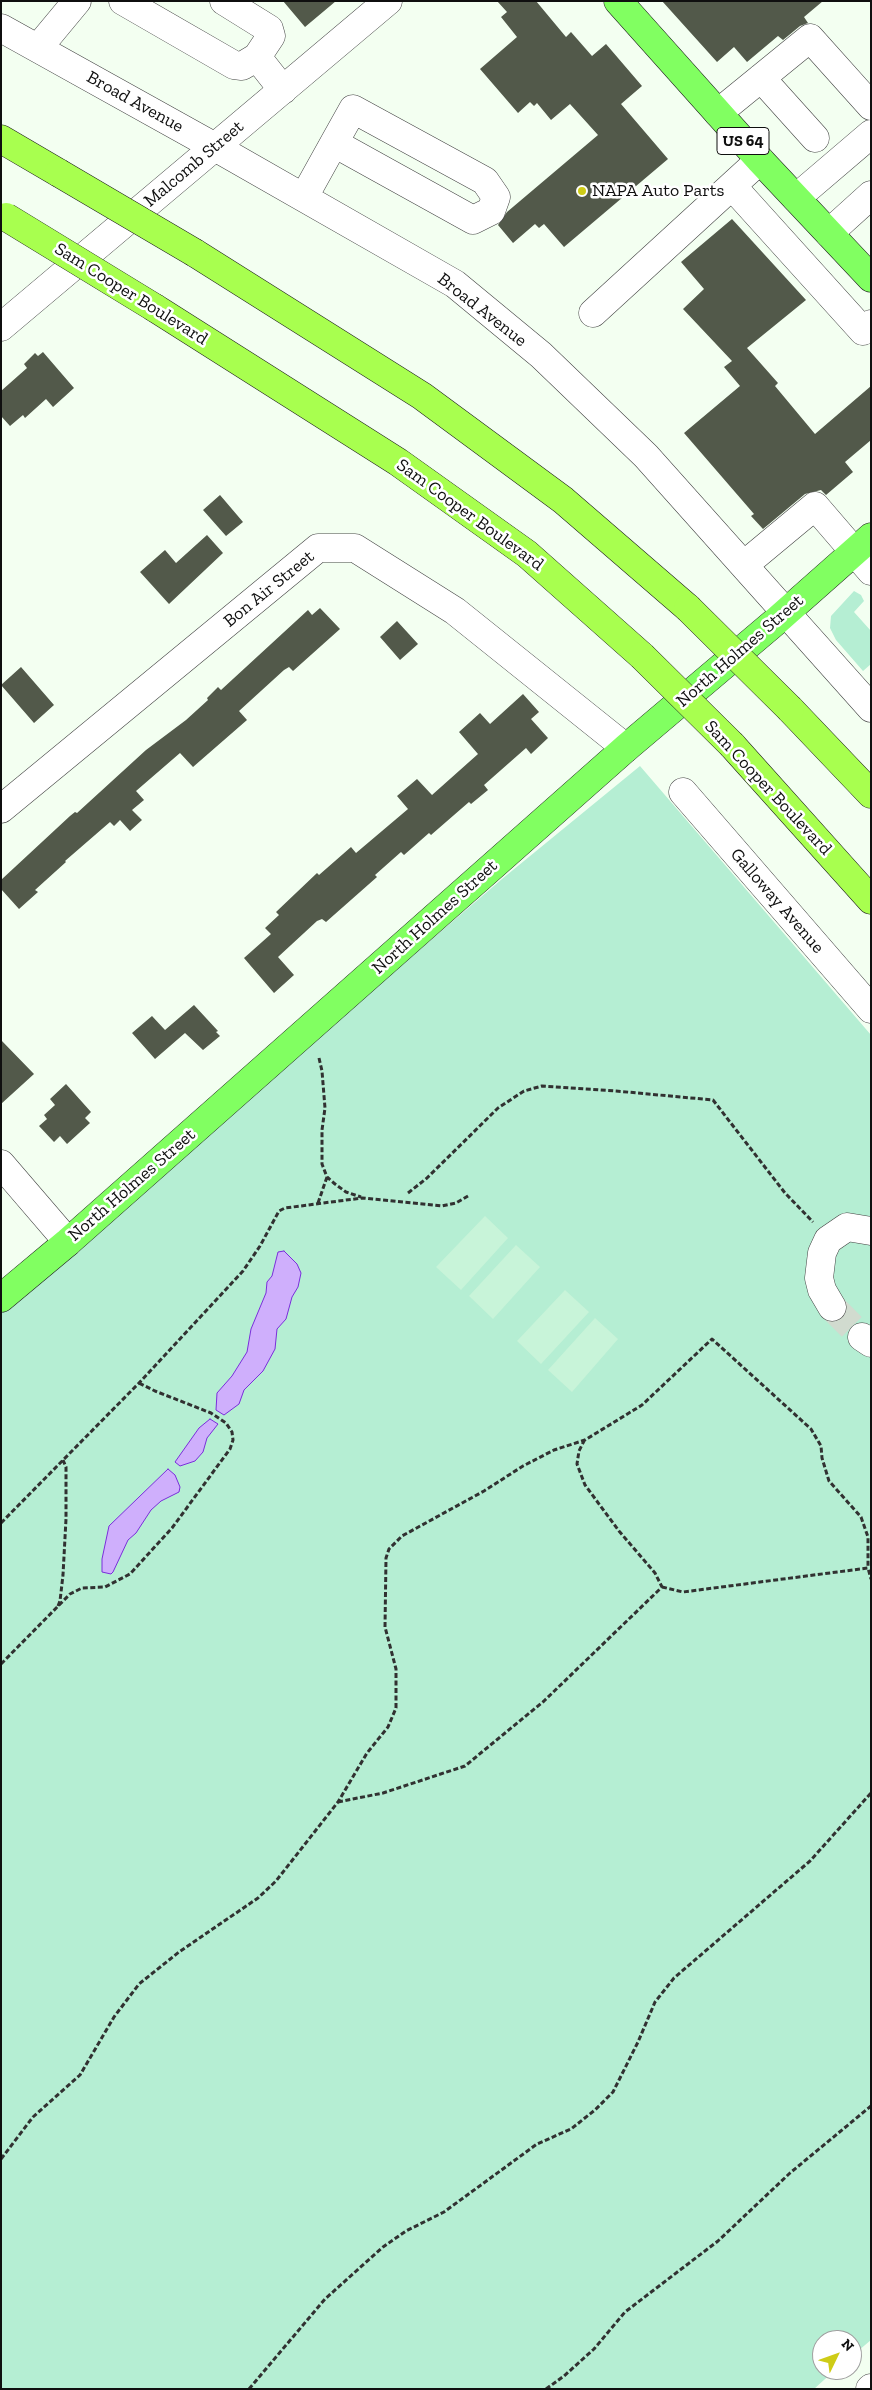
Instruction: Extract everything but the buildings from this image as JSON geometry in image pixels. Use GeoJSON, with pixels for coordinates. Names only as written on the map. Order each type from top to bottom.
{"type":"FeatureCollection","features":[{"type":"Feature","properties":{"kind":"highway"},"geometry":{"type":"LineString","coordinates":[[1,139],[195,253],[422,396],[564,500],[688,608],[790,709],[871,794]]}},
{"type":"Feature","properties":{"kind":"highway","name":"Sam Cooper Boulevard"},"geometry":{"type":"LineString","coordinates":[[4,216],[155,308],[398,462],[527,554],[642,656],[732,745],[871,900]]}},
{"type":"Feature","properties":{"kind":"main road","name":"US 64"},"geometry":{"type":"LineString","coordinates":[[618,1],[760,160],[871,278]]}},
{"type":"Feature","properties":{"kind":"main road","name":"North Holmes Street"},"geometry":{"type":"LineString","coordinates":[[1,1298],[68,1242],[626,748],[786,612],[865,553]]}},
{"type":"Feature","properties":{"kind":"street"},"geometry":{"type":"LineString","coordinates":[[38,48],[77,1]]}},
{"type":"Feature","properties":{"kind":"street"},"geometry":{"type":"LineString","coordinates":[[134,4],[234,65],[242,66],[257,57],[271,36],[269,29],[224,1]]}},
{"type":"Feature","properties":{"kind":"street","name":"Malcomb Street"},"geometry":{"type":"LineString","coordinates":[[2,326],[388,1]]}},
{"type":"Feature","properties":{"kind":"street","name":"Broad Avenue"},"geometry":{"type":"LineString","coordinates":[[1,28],[215,146],[454,284],[541,355],[646,456],[786,612],[868,699]]}},
{"type":"Feature","properties":{"kind":"street"},"geometry":{"type":"LineString","coordinates":[[718,113],[810,38],[871,106]]}},
{"type":"Feature","properties":{"kind":"street"},"geometry":{"type":"LineString","coordinates":[[257,57],[283,90]]}},
{"type":"Feature","properties":{"kind":"street"},"geometry":{"type":"LineString","coordinates":[[761,78],[815,138]]}},
{"type":"Feature","properties":{"kind":"street"},"geometry":{"type":"LineString","coordinates":[[304,198],[334,143],[353,110],[486,182],[496,197],[491,211],[473,220],[334,143]]}},
{"type":"Feature","properties":{"kind":"street"},"geometry":{"type":"LineString","coordinates":[[796,198],[871,134]]}},
{"type":"Feature","properties":{"kind":"street"},"geometry":{"type":"LineString","coordinates":[[593,313],[760,160]]}},
{"type":"Feature","properties":{"kind":"street"},"geometry":{"type":"LineString","coordinates":[[732,186],[863,331],[871,324]]}},
{"type":"Feature","properties":{"kind":"street"},"geometry":{"type":"LineString","coordinates":[[829,233],[871,195]]}},
{"type":"Feature","properties":{"kind":"street"},"geometry":{"type":"LineString","coordinates":[[744,565],[815,506],[865,553]]}},
{"type":"Feature","properties":{"kind":"street","name":"Bon Air Street"},"geometry":{"type":"LineString","coordinates":[[1,809],[318,548],[355,548],[455,611],[626,748]]}},
{"type":"Feature","properties":{"kind":"street","name":"Galloway Avenue"},"geometry":{"type":"LineString","coordinates":[[683,792],[871,1009]]}},
{"type":"Feature","properties":{"kind":"street"},"geometry":{"type":"LineString","coordinates":[[1,1164],[68,1242]]}},
{"type":"Feature","properties":{"kind":"street"},"geometry":{"type":"LineString","coordinates":[[832,1307],[822,1290],[819,1278],[822,1253],[829,1239],[847,1227],[871,1231]]}},
{"type":"Feature","properties":{"kind":"path"},"geometry":{"type":"LineString","coordinates":[[318,1204],[327,1177],[321,1151],[325,1108],[319,1058]]}},
{"type":"Feature","properties":{"kind":"path"},"geometry":{"type":"LineString","coordinates":[[408,1193],[427,1178],[498,1108],[524,1091],[542,1086],[705,1098],[712,1100],[785,1193],[829,1239]]}},
{"type":"Feature","properties":{"kind":"path"},"geometry":{"type":"LineString","coordinates":[[327,1177],[346,1192],[362,1198]]}},
{"type":"Feature","properties":{"kind":"path"},"geometry":{"type":"LineString","coordinates":[[1,1523],[139,1383],[243,1271],[260,1246],[279,1211],[362,1198],[442,1206],[456,1204],[468,1196]]}},
{"type":"Feature","properties":{"kind":"path"},"geometry":{"type":"LineString","coordinates":[[1,2158],[33,2117],[80,2075],[114,2017],[139,1984],[179,1952],[258,1898],[276,1882],[338,1802],[367,1753],[388,1727],[396,1708],[396,1669],[385,1627],[386,1558],[394,1541],[554,1450],[585,1440],[642,1405],[712,1339],[811,1429],[820,1446],[829,1481],[860,1517],[868,1537],[868,1568],[871,1579]]}},
{"type":"Feature","properties":{"kind":"path"},"geometry":{"type":"LineString","coordinates":[[1,1664],[70,1594],[82,1588],[106,1587],[130,1574],[172,1528],[230,1449],[233,1440],[232,1432],[226,1423],[211,1413],[139,1383]]}},
{"type":"Feature","properties":{"kind":"path"},"geometry":{"type":"LineString","coordinates":[[585,1440],[579,1451],[577,1464],[585,1485],[614,1524],[655,1573],[662,1587]]}},
{"type":"Feature","properties":{"kind":"path"},"geometry":{"type":"LineString","coordinates":[[55,1611],[60,1600],[66,1519],[66,1467],[62,1460]]}},
{"type":"Feature","properties":{"kind":"path"},"geometry":{"type":"LineString","coordinates":[[662,1587],[683,1592],[868,1568]]}},
{"type":"Feature","properties":{"kind":"path"},"geometry":{"type":"LineString","coordinates":[[338,1802],[383,1793],[465,1766],[544,1701],[662,1587]]}},
{"type":"Feature","properties":{"kind":"path"},"geometry":{"type":"LineString","coordinates":[[250,2389],[325,2299],[383,2247],[406,2231],[444,2212],[537,2144],[570,2129],[595,2110],[612,2092],[638,2042],[654,2002],[674,1978],[810,1861],[871,1793]]}},
{"type":"Feature","properties":{"kind":"path"},"geometry":{"type":"LineString","coordinates":[[546,2389],[564,2376],[594,2349],[625,2312],[718,2241],[790,2173],[871,2106]]}},
{"type":"Feature","properties":{"kind":"green space"},"geometry":{"type":"Polygon","coordinates":[[[854,591],[861,595],[864,601],[854,612],[871,631],[871,664],[863,671],[836,640],[830,628],[831,616],[854,591]]]}},
{"type":"Feature","properties":{"kind":"green space"},"geometry":{"type":"Polygon","coordinates":[[[640,766],[871,1035],[871,2340],[862,2348],[862,2330],[812,2330],[812,2380],[824,2380],[814,2389],[1,2389],[1,1309],[502,879],[640,766]]]}},
{"type":"Feature","properties":{"kind":"green space"},"geometry":{"type":"Polygon","coordinates":[[[485,1216],[508,1238],[461,1290],[436,1267],[485,1216]]]}},
{"type":"Feature","properties":{"kind":"green space"},"geometry":{"type":"Polygon","coordinates":[[[516,1245],[540,1267],[493,1319],[469,1296],[516,1245]]]}},
{"type":"Feature","properties":{"kind":"green space"},"geometry":{"type":"Polygon","coordinates":[[[565,1290],[589,1312],[541,1364],[517,1341],[565,1290]]]}},
{"type":"Feature","properties":{"kind":"green space"},"geometry":{"type":"Polygon","coordinates":[[[595,1318],[618,1339],[572,1392],[548,1370],[595,1318]]]}},
{"type":"Feature","properties":{"kind":"shaded area"},"geometry":{"type":"Polygon","coordinates":[[[284,1251],[297,1264],[301,1273],[298,1287],[292,1297],[286,1319],[277,1329],[275,1349],[263,1371],[244,1390],[239,1404],[224,1415],[216,1410],[217,1393],[232,1376],[247,1352],[251,1329],[266,1293],[267,1282],[272,1276],[278,1252],[284,1251]]]}},
{"type":"Feature","properties":{"kind":"shaded area"},"geometry":{"type":"Polygon","coordinates":[[[210,1419],[218,1424],[207,1438],[203,1452],[195,1461],[180,1466],[175,1462],[199,1428],[210,1419]]]}},
{"type":"Feature","properties":{"kind":"shaded area"},"geometry":{"type":"Polygon","coordinates":[[[168,1469],[175,1475],[180,1487],[179,1492],[161,1501],[151,1510],[136,1533],[128,1540],[113,1572],[111,1574],[102,1572],[102,1559],[109,1526],[168,1469]]]}},
{"type":"Feature","properties":{"kind":"tunnel"},"geometry":{"type":"LineString","coordinates":[[832,1307],[862,1337]]}},
{"type":"Feature","properties":{"kind":"place","name":"NAPA Auto Parts"},"geometry":{"type":"Point","coordinates":[582,191]}}]}
